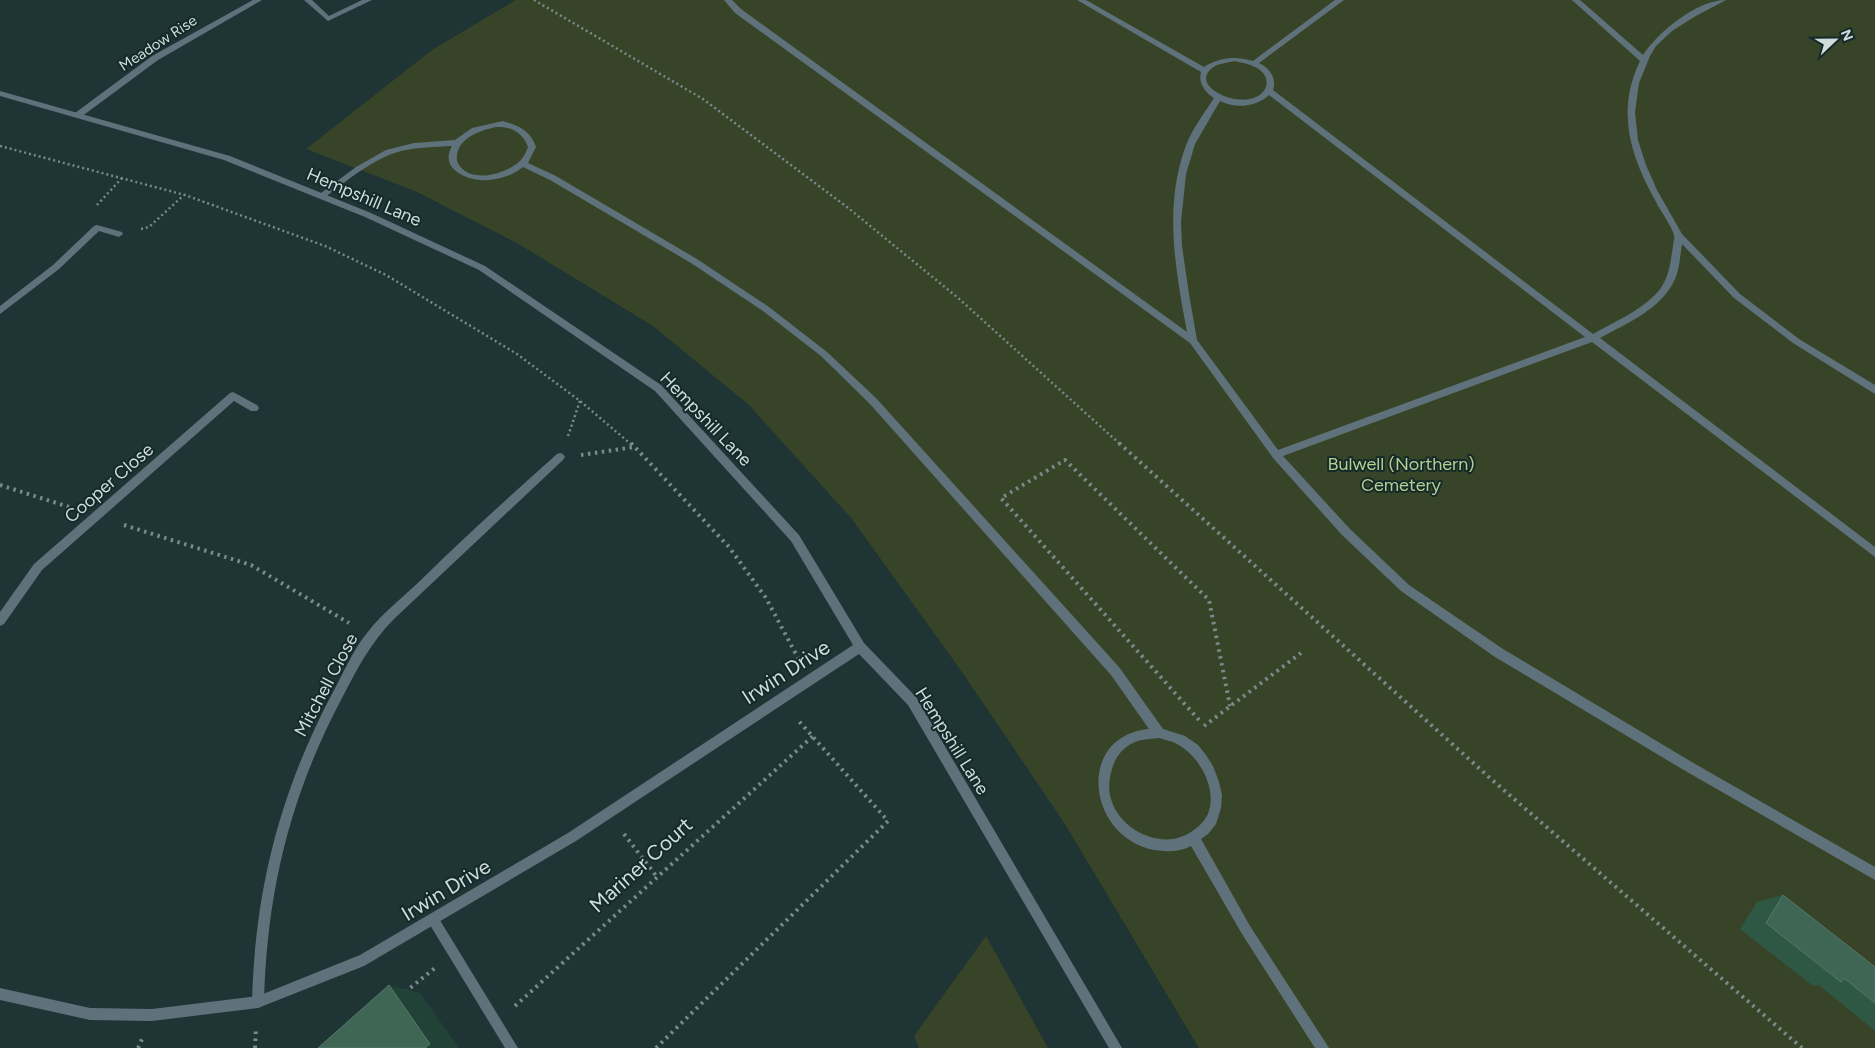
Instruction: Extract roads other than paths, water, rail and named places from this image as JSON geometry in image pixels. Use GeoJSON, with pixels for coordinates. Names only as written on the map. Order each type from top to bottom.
{"type":"FeatureCollection","features":[{"type":"Feature","properties":{"kind":"street","name":"Meadow Rise"},"geometry":{"type":"LineString","coordinates":[[78,115],[155,58],[258,0]]}},
{"type":"Feature","properties":{"kind":"street"},"geometry":{"type":"LineString","coordinates":[[308,0],[328,18],[368,0]]}},
{"type":"Feature","properties":{"kind":"street"},"geometry":{"type":"LineString","coordinates":[[728,0],[746,16],[1193,341],[1276,455],[1346,532],[1405,588],[1499,653],[1686,766],[1875,874]]}},
{"type":"Feature","properties":{"kind":"street"},"geometry":{"type":"LineString","coordinates":[[1081,0],[1204,70]]}},
{"type":"Feature","properties":{"kind":"street"},"geometry":{"type":"LineString","coordinates":[[1253,64],[1331,3],[1340,0]]}},
{"type":"Feature","properties":{"kind":"street"},"geometry":{"type":"LineString","coordinates":[[1576,0],[1643,59]]}},
{"type":"Feature","properties":{"kind":"street"},"geometry":{"type":"LineString","coordinates":[[1722,0],[1682,20],[1662,36],[1643,59],[1633,88],[1634,139],[1655,194],[1679,236],[1737,296],[1796,341],[1875,390]]}},
{"type":"Feature","properties":{"kind":"street"},"geometry":{"type":"LineString","coordinates":[[1235,59],[1253,64],[1268,75],[1272,83],[1270,92],[1262,99],[1251,103],[1238,104],[1218,98],[1204,87],[1202,78],[1204,70],[1211,64],[1222,60],[1235,59]]}},
{"type":"Feature","properties":{"kind":"street"},"geometry":{"type":"LineString","coordinates":[[1270,92],[1875,553]]}},
{"type":"Feature","properties":{"kind":"street","name":"Hempshill Lane"},"geometry":{"type":"LineString","coordinates":[[0,93],[227,158],[321,196],[482,268],[658,388],[795,538],[860,647],[912,701],[1116,1048]]}},
{"type":"Feature","properties":{"kind":"street"},"geometry":{"type":"LineString","coordinates":[[1193,341],[1183,288],[1178,241],[1178,204],[1189,151],[1201,125],[1218,98]]}},
{"type":"Feature","properties":{"kind":"street"},"geometry":{"type":"LineString","coordinates":[[503,124],[518,128],[528,136],[532,147],[522,164],[498,176],[480,178],[464,174],[454,166],[452,154],[457,143],[469,133],[486,126],[503,124]]}},
{"type":"Feature","properties":{"kind":"street"},"geometry":{"type":"LineString","coordinates":[[321,196],[374,160],[398,149],[419,145],[457,143]]}},
{"type":"Feature","properties":{"kind":"street"},"geometry":{"type":"LineString","coordinates":[[522,164],[553,178],[694,261],[766,310],[824,354],[873,401],[1116,671],[1159,733]]}},
{"type":"Feature","properties":{"kind":"street"},"geometry":{"type":"LineString","coordinates":[[0,312],[56,267],[97,228],[119,234]]}},
{"type":"Feature","properties":{"kind":"street"},"geometry":{"type":"LineString","coordinates":[[1276,455],[1593,338],[1631,317],[1660,295],[1671,278],[1679,236]]}},
{"type":"Feature","properties":{"kind":"street","name":"Cooper Close"},"geometry":{"type":"LineString","coordinates":[[0,621],[38,567],[233,396],[254,408]]}},
{"type":"Feature","properties":{"kind":"street","name":"Mitchell Close"},"geometry":{"type":"LineString","coordinates":[[258,1002],[257,961],[264,904],[285,824],[311,747],[337,696],[371,636],[501,509],[560,458]]}},
{"type":"Feature","properties":{"kind":"street","name":"Irwin Drive"},"geometry":{"type":"LineString","coordinates":[[0,994],[90,1014],[152,1015],[258,1002],[364,960],[434,921],[609,813],[860,647]]}},
{"type":"Feature","properties":{"kind":"street"},"geometry":{"type":"LineString","coordinates":[[1159,733],[1184,741],[1204,758],[1215,782],[1215,808],[1205,829],[1185,844],[1159,847],[1134,838],[1114,819],[1103,795],[1104,770],[1115,749],[1135,736],[1159,733]]}},
{"type":"Feature","properties":{"kind":"street"},"geometry":{"type":"LineString","coordinates":[[1193,837],[1246,930],[1323,1048]]}},
{"type":"Feature","properties":{"kind":"street"},"geometry":{"type":"LineString","coordinates":[[434,921],[512,1048]]}},
{"type":"Feature","properties":{"kind":"park label","name":"Bulwell (Northern) Cemetery"},"geometry":{"type":"Point","coordinates":[1401,474]}}]}
